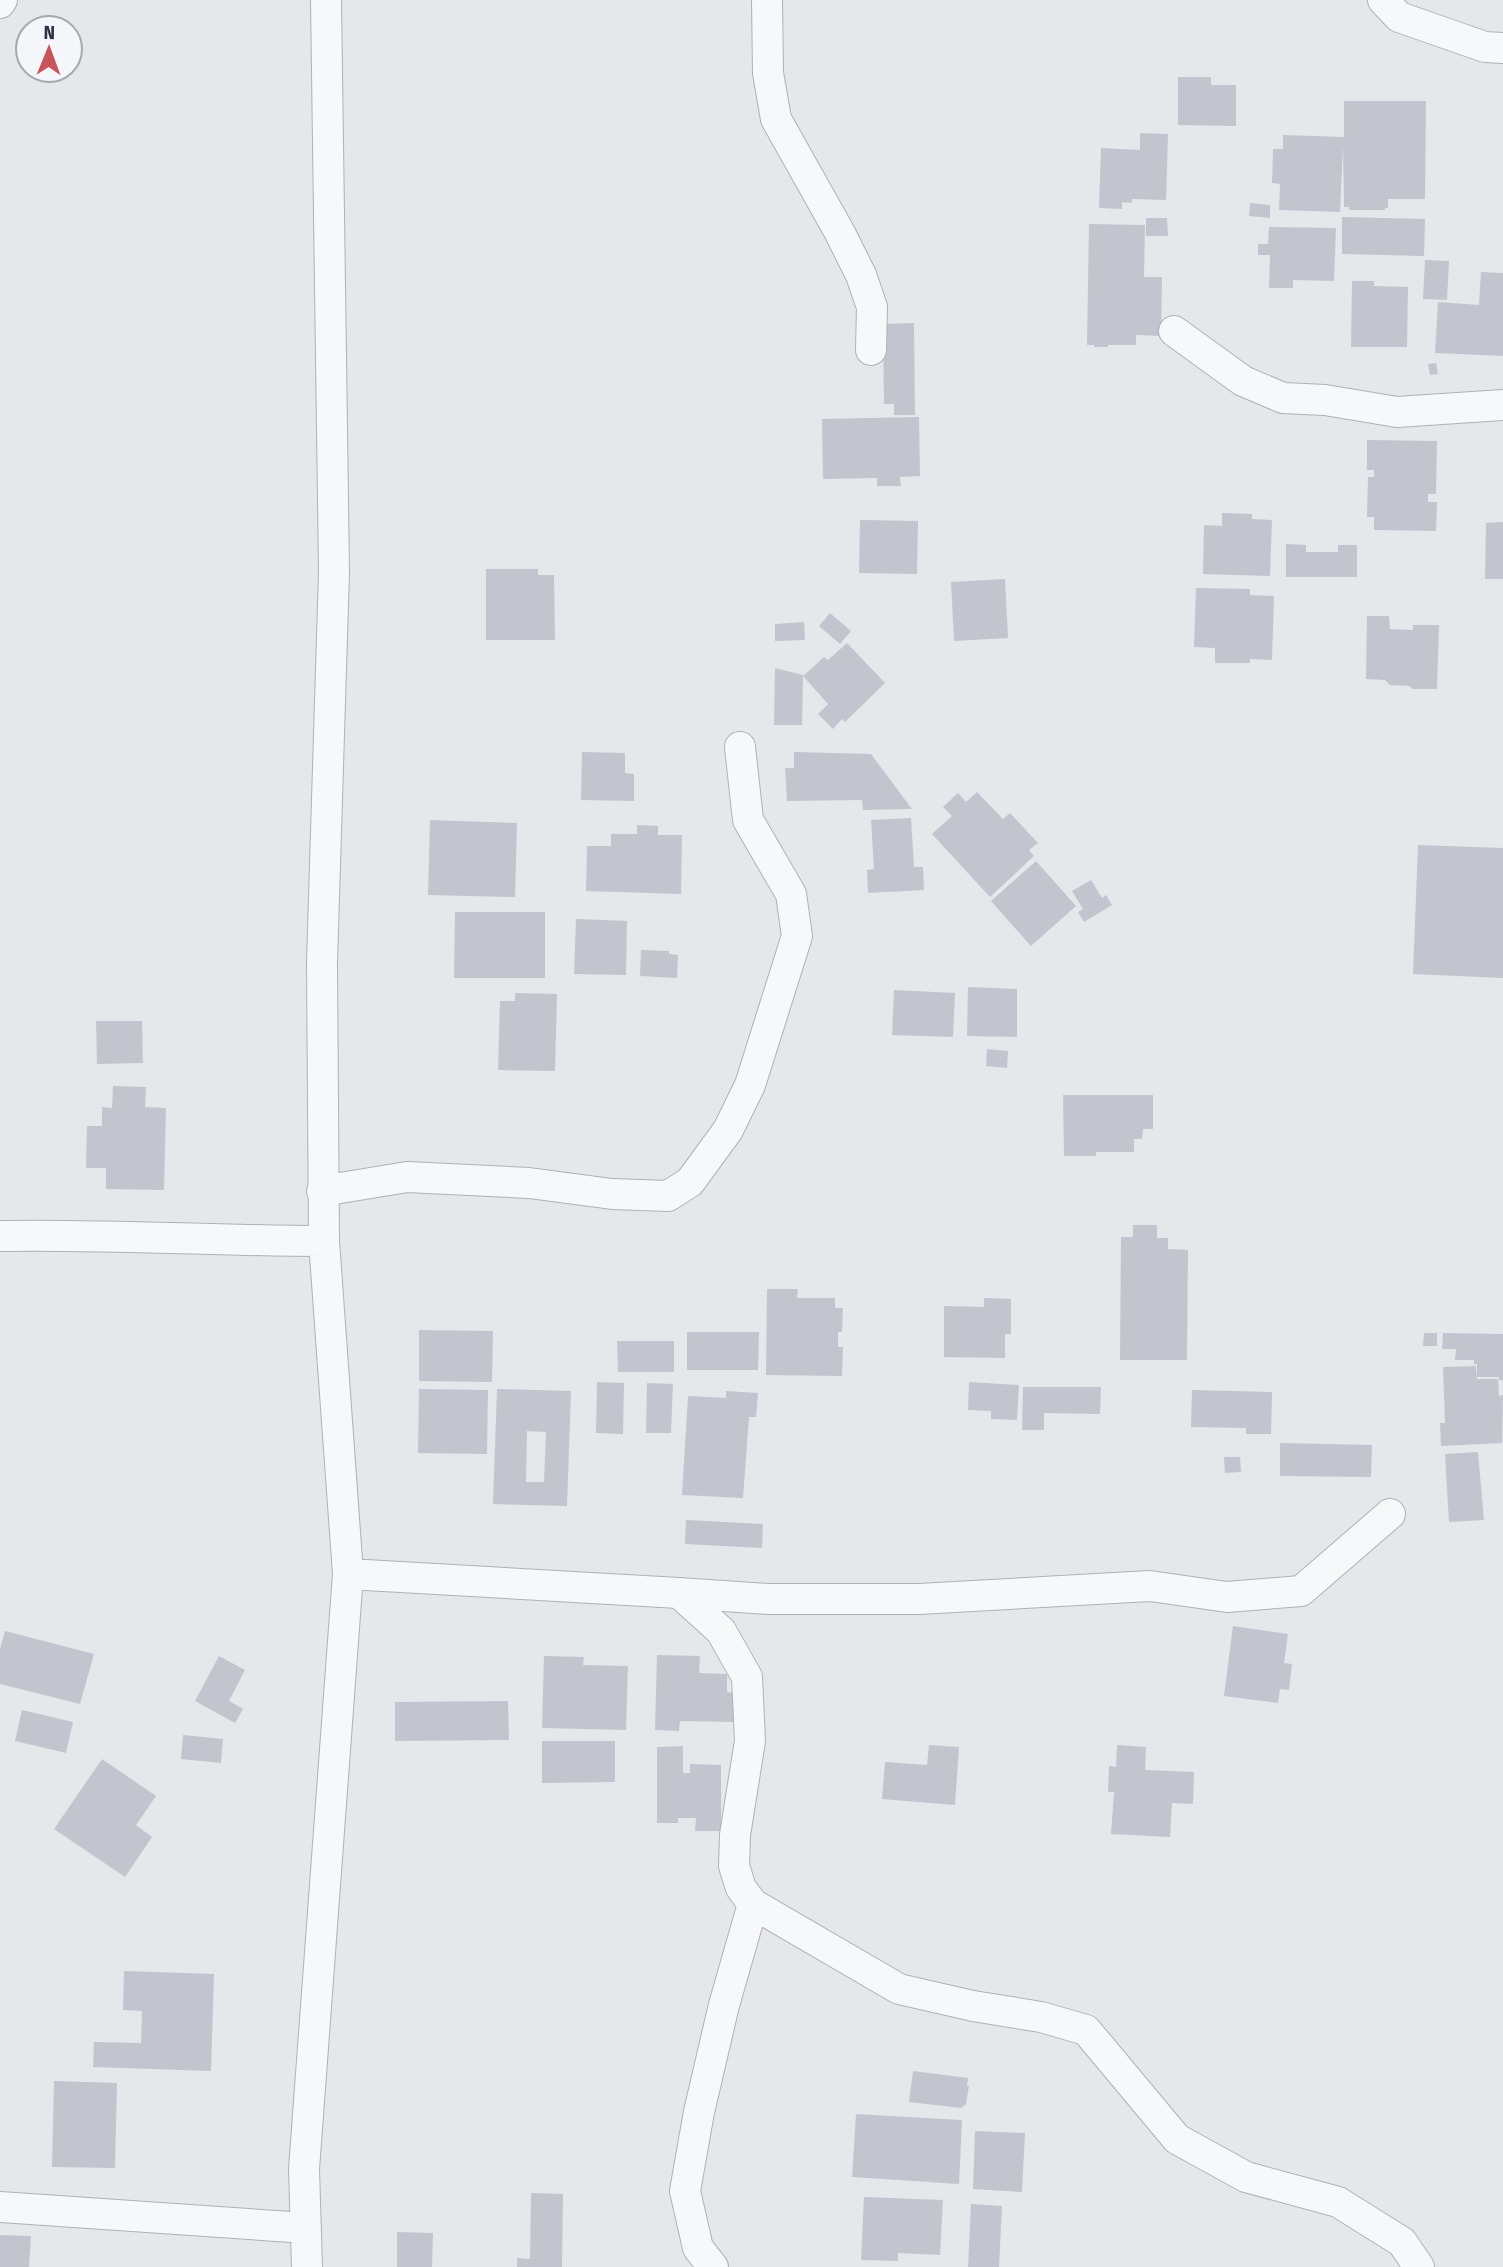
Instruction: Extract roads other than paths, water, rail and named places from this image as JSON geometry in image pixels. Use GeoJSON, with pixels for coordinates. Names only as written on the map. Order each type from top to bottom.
{"type":"FeatureCollection","features":[{"type":"Feature","properties":{"kind":"street"},"geometry":{"type":"LineString","coordinates":[[307,2267],[304,2169],[348,1574],[322,1191],[322,962],[334,572],[326,0]]}},
{"type":"Feature","properties":{"kind":"street"},"geometry":{"type":"LineString","coordinates":[[766,0],[768,73],[776,119],[861,275],[872,307],[872,350]]}},
{"type":"Feature","properties":{"kind":"street"},"geometry":{"type":"LineString","coordinates":[[1383,0],[1399,17],[1485,47],[1503,48]]}},
{"type":"Feature","properties":{"kind":"street"},"geometry":{"type":"LineString","coordinates":[[1174,331],[1243,381],[1283,398],[1325,400],[1397,412],[1503,405]]}},
{"type":"Feature","properties":{"kind":"street"},"geometry":{"type":"LineString","coordinates":[[322,1191],[407,1177],[529,1183],[612,1194],[668,1196],[690,1182],[729,1130],[750,1085],[797,936],[791,894],[748,820],[740,747]]}},
{"type":"Feature","properties":{"kind":"street"},"geometry":{"type":"LineString","coordinates":[[0,1236],[84,1235],[218,1241],[324,1241]]}},
{"type":"Feature","properties":{"kind":"street"},"geometry":{"type":"LineString","coordinates":[[348,1574],[769,1599],[919,1600],[1150,1587],[1227,1597],[1300,1591],[1390,1514]]}},
{"type":"Feature","properties":{"kind":"street"},"geometry":{"type":"LineString","coordinates":[[679,1593],[721,1631],[747,1677],[750,1741],[735,1835],[734,1866],[741,1888],[753,1904],[899,1989],[973,2006],[1041,2017],[1086,2030],[1177,2139],[1246,2177],[1338,2202],[1402,2242],[1419,2267]]}},
{"type":"Feature","properties":{"kind":"street"},"geometry":{"type":"LineString","coordinates":[[713,2267],[698,2248],[685,2191],[699,2112],[721,2018],[753,1904]]}},
{"type":"Feature","properties":{"kind":"street"},"geometry":{"type":"LineString","coordinates":[[0,2207],[306,2228]]}}]}
